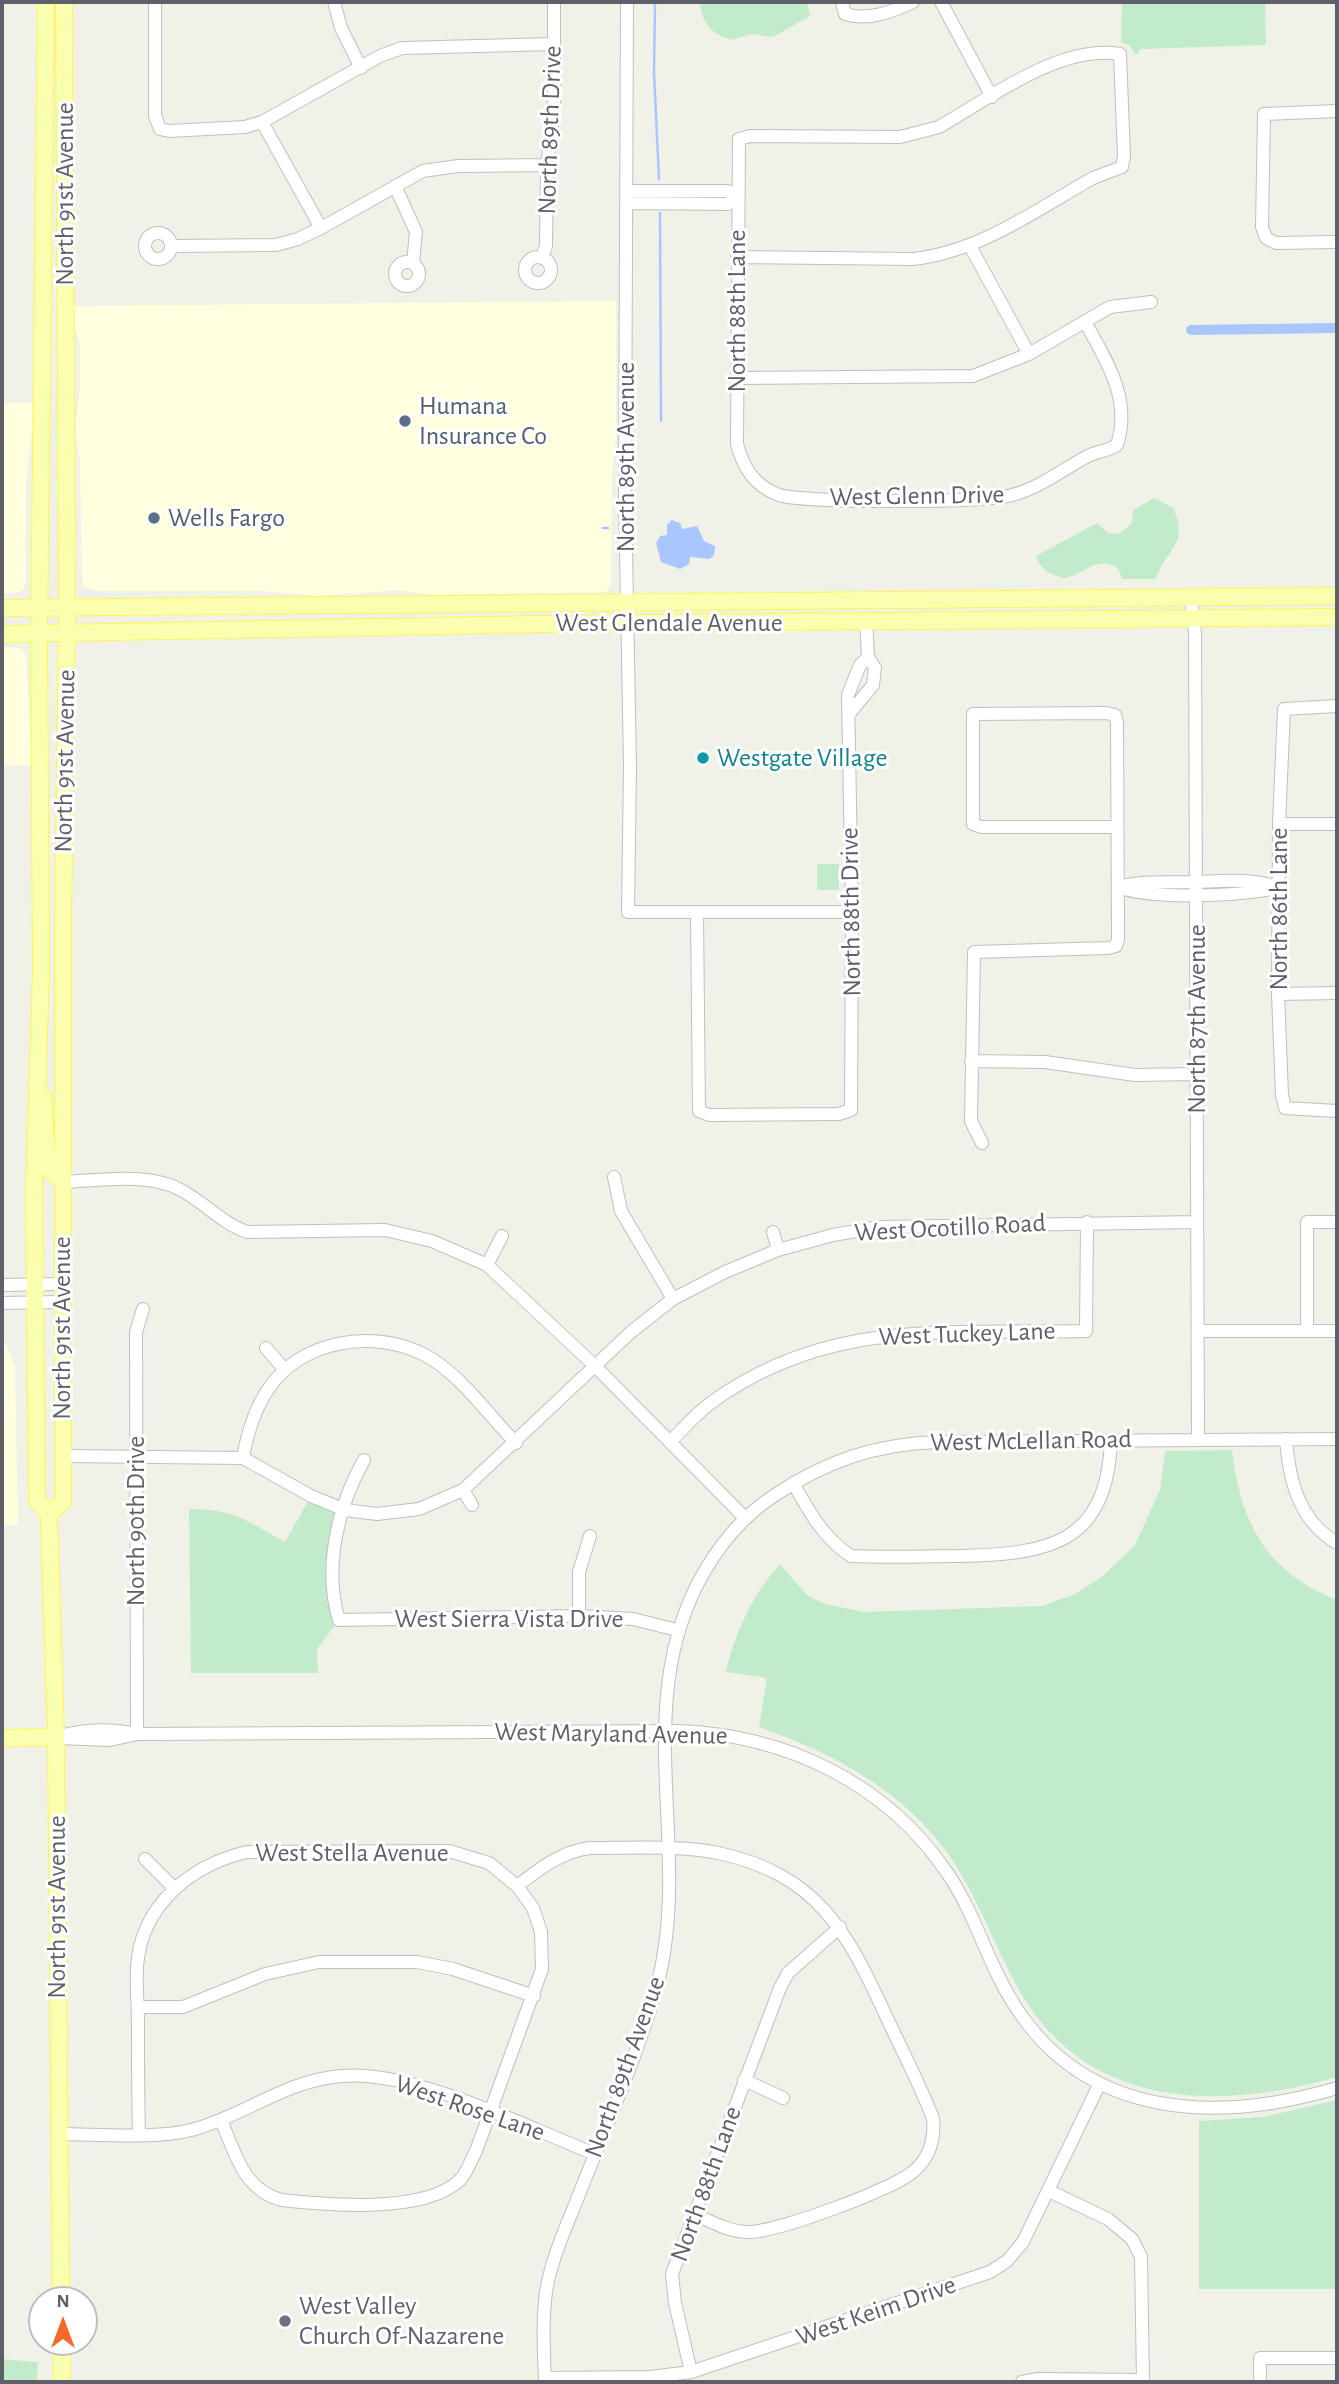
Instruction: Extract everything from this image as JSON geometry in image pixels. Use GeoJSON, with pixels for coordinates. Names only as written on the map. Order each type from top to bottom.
{"type":"FeatureCollection","features":[{"type":"Feature","properties":{"kind":"main road","name":"North 91st Avenue"},"geometry":{"type":"LineString","coordinates":[[46,2],[35,1302],[37,1501],[49,1514],[56,1737],[61,2286]]}},
{"type":"Feature","properties":{"kind":"main road","name":"North 91st Avenue"},"geometry":{"type":"LineString","coordinates":[[49,1514],[63,1502],[63,885],[67,606],[64,2]]}},
{"type":"Feature","properties":{"kind":"main road"},"geometry":{"type":"LineString","coordinates":[[44,332],[65,333]]}},
{"type":"Feature","properties":{"kind":"main road","name":"West Glendale Avenue"},"geometry":{"type":"LineString","coordinates":[[2,608],[1337,596]]}},
{"type":"Feature","properties":{"kind":"main road"},"geometry":{"type":"LineString","coordinates":[[866,600],[866,621]]}},
{"type":"Feature","properties":{"kind":"main road"},"geometry":{"type":"LineString","coordinates":[[254,628],[290,617],[326,616],[341,604]]}},
{"type":"Feature","properties":{"kind":"main road"},"geometry":{"type":"LineString","coordinates":[[339,627],[340,618],[345,615],[425,613],[429,611],[431,604]]}},
{"type":"Feature","properties":{"kind":"main road","name":"West Glendale Avenue"},"geometry":{"type":"LineString","coordinates":[[2,634],[254,628],[1337,617]]}},
{"type":"Feature","properties":{"kind":"main road"},"geometry":{"type":"LineString","coordinates":[[40,788],[50,817],[53,876],[63,885]]}},
{"type":"Feature","properties":{"kind":"main road"},"geometry":{"type":"LineString","coordinates":[[37,1074],[47,1118],[48,1168],[62,1182]]}},
{"type":"Feature","properties":{"kind":"main road","name":"West Maryland Avenue"},"geometry":{"type":"LineString","coordinates":[[2,1738],[56,1737]]}},
{"type":"Feature","properties":{"kind":"main road"},"geometry":{"type":"LineString","coordinates":[[62,2356],[62,2382]]}},
{"type":"Feature","properties":{"kind":"street"},"geometry":{"type":"LineString","coordinates":[[155,2],[155,116],[160,129],[245,127],[262,122],[402,48],[553,44]]}},
{"type":"Feature","properties":{"kind":"street"},"geometry":{"type":"LineString","coordinates":[[334,2],[341,28],[361,68]]}},
{"type":"Feature","properties":{"kind":"street","name":"North 89th Drive"},"geometry":{"type":"LineString","coordinates":[[542,258],[546,246],[547,165],[554,110],[554,2]]}},
{"type":"Feature","properties":{"kind":"street","name":"North 89th Avenue"},"geometry":{"type":"LineString","coordinates":[[627,2],[628,912],[696,912]]}},
{"type":"Feature","properties":{"kind":"street"},"geometry":{"type":"LineString","coordinates":[[843,8],[857,18],[881,14],[913,2]]}},
{"type":"Feature","properties":{"kind":"street"},"geometry":{"type":"LineString","coordinates":[[737,257],[913,259],[941,256],[970,246],[1093,178],[1112,174],[1122,167],[1123,66],[1120,54],[1107,52],[1064,59],[992,97],[942,2]]}},
{"type":"Feature","properties":{"kind":"street","name":"North 88th Lane"},"geometry":{"type":"LineString","coordinates":[[753,478],[742,463],[737,444],[739,139],[750,136],[900,136],[939,127],[992,97]]}},
{"type":"Feature","properties":{"kind":"street"},"geometry":{"type":"LineString","coordinates":[[1337,111],[1264,114],[1262,227],[1266,239],[1276,243],[1337,242]]}},
{"type":"Feature","properties":{"kind":"street"},"geometry":{"type":"LineString","coordinates":[[262,122],[321,228]]}},
{"type":"Feature","properties":{"kind":"street"},"geometry":{"type":"LineString","coordinates":[[171,246],[276,245],[298,239],[321,228],[423,171],[458,166],[547,165]]}},
{"type":"Feature","properties":{"kind":"street"},"geometry":{"type":"LineString","coordinates":[[396,186],[416,232],[413,262]]}},
{"type":"Feature","properties":{"kind":"street"},"geometry":{"type":"LineString","coordinates":[[627,197],[728,191],[737,197]]}},
{"type":"Feature","properties":{"kind":"street"},"geometry":{"type":"LineString","coordinates":[[970,246],[1029,354]]}},
{"type":"Feature","properties":{"kind":"street"},"geometry":{"type":"LineString","coordinates":[[737,378],[959,378],[987,373],[1029,354],[1110,307],[1151,302]]}},
{"type":"Feature","properties":{"kind":"street","name":"West Glenn Drive"},"geometry":{"type":"LineString","coordinates":[[753,478],[779,495],[798,499],[997,499],[1031,489],[1091,454],[1117,445],[1120,391],[1114,373],[1086,322]]}},
{"type":"Feature","properties":{"kind":"street","name":"North 87th Avenue"},"geometry":{"type":"LineString","coordinates":[[1191,598],[1196,888],[1198,1440]]}},
{"type":"Feature","properties":{"kind":"street","name":"North 88th Drive"},"geometry":{"type":"LineString","coordinates":[[866,621],[867,657],[875,668],[873,685]]}},
{"type":"Feature","properties":{"kind":"street","name":"North 88th Drive"},"geometry":{"type":"LineString","coordinates":[[696,912],[699,1111],[709,1115],[839,1114],[851,1110],[852,912],[848,695],[860,665],[867,657]]}},
{"type":"Feature","properties":{"kind":"street"},"geometry":{"type":"LineString","coordinates":[[849,714],[873,685],[857,677]]}},
{"type":"Feature","properties":{"kind":"street","name":"North 86th Lane"},"geometry":{"type":"LineString","coordinates":[[1337,706],[1284,709],[1279,824],[1278,993],[1282,1096],[1286,1108],[1337,1111]]}},
{"type":"Feature","properties":{"kind":"street"},"geometry":{"type":"LineString","coordinates":[[982,1143],[971,1121],[974,952],[1115,946],[1118,887],[1117,827],[1115,715],[973,713],[973,824],[981,827],[1117,827]]}},
{"type":"Feature","properties":{"kind":"street"},"geometry":{"type":"LineString","coordinates":[[1279,824],[1337,824]]}},
{"type":"Feature","properties":{"kind":"street"},"geometry":{"type":"LineString","coordinates":[[1242,879],[1242,893]]}},
{"type":"Feature","properties":{"kind":"street"},"geometry":{"type":"LineString","coordinates":[[1118,887],[1135,893],[1196,888],[1242,879],[1279,887]]}},
{"type":"Feature","properties":{"kind":"street"},"geometry":{"type":"LineString","coordinates":[[1196,888],[1242,893],[1279,887]]}},
{"type":"Feature","properties":{"kind":"street"},"geometry":{"type":"LineString","coordinates":[[696,912],[852,912]]}},
{"type":"Feature","properties":{"kind":"street"},"geometry":{"type":"LineString","coordinates":[[1278,993],[1337,993]]}},
{"type":"Feature","properties":{"kind":"street"},"geometry":{"type":"LineString","coordinates":[[971,1061],[1045,1062],[1135,1075],[1197,1074]]}},
{"type":"Feature","properties":{"kind":"street"},"geometry":{"type":"LineString","coordinates":[[614,1177],[621,1211],[673,1299]]}},
{"type":"Feature","properties":{"kind":"street"},"geometry":{"type":"LineString","coordinates":[[62,1182],[156,1181],[183,1190],[234,1227],[247,1231],[385,1230],[432,1241],[487,1265],[595,1366],[745,1518]]}},
{"type":"Feature","properties":{"kind":"street","name":"West Tuckey Lane"},"geometry":{"type":"LineString","coordinates":[[670,1443],[707,1406],[770,1368],[852,1340],[913,1332],[1086,1331],[1087,1222]]}},
{"type":"Feature","properties":{"kind":"street","name":"West Ocotillo Road"},"geometry":{"type":"LineString","coordinates":[[595,1366],[673,1299],[725,1272],[778,1250],[833,1235],[880,1227],[1198,1222]]}},
{"type":"Feature","properties":{"kind":"street"},"geometry":{"type":"LineString","coordinates":[[1307,1331],[1307,1222],[1337,1222]]}},
{"type":"Feature","properties":{"kind":"street"},"geometry":{"type":"LineString","coordinates":[[773,1232],[778,1250]]}},
{"type":"Feature","properties":{"kind":"street"},"geometry":{"type":"LineString","coordinates":[[487,1265],[502,1236]]}},
{"type":"Feature","properties":{"kind":"street"},"geometry":{"type":"LineString","coordinates":[[2,1285],[62,1284]]}},
{"type":"Feature","properties":{"kind":"street"},"geometry":{"type":"LineString","coordinates":[[2,1303],[62,1302]]}},
{"type":"Feature","properties":{"kind":"street","name":"North 90th Drive"},"geometry":{"type":"LineString","coordinates":[[137,1734],[136,1332],[143,1309]]}},
{"type":"Feature","properties":{"kind":"street"},"geometry":{"type":"LineString","coordinates":[[1198,1331],[1337,1331]]}},
{"type":"Feature","properties":{"kind":"street"},"geometry":{"type":"LineString","coordinates":[[243,1458],[257,1412],[268,1389],[285,1370],[309,1353],[345,1342],[388,1342],[423,1355],[443,1369],[516,1443]]}},
{"type":"Feature","properties":{"kind":"street"},"geometry":{"type":"LineString","coordinates":[[266,1348],[285,1370]]}},
{"type":"Feature","properties":{"kind":"street"},"geometry":{"type":"LineString","coordinates":[[63,1456],[243,1458],[311,1496],[345,1510],[377,1514],[419,1509],[463,1490],[595,1366]]}},
{"type":"Feature","properties":{"kind":"street"},"geometry":{"type":"LineString","coordinates":[[1286,1439],[1292,1486],[1302,1510],[1328,1538],[1337,1543]]}},
{"type":"Feature","properties":{"kind":"street","name":"West McLellan Road"},"geometry":{"type":"LineString","coordinates":[[745,1518],[793,1483],[835,1461],[886,1446],[937,1442],[1337,1439]]}},
{"type":"Feature","properties":{"kind":"street"},"geometry":{"type":"LineString","coordinates":[[793,1483],[834,1545],[851,1556],[1015,1555],[1053,1545],[1072,1534],[1091,1514],[1108,1472],[1111,1440]]}},
{"type":"Feature","properties":{"kind":"street"},"geometry":{"type":"LineString","coordinates":[[345,1510],[355,1477],[364,1460]]}},
{"type":"Feature","properties":{"kind":"street"},"geometry":{"type":"LineString","coordinates":[[463,1490],[472,1505]]}},
{"type":"Feature","properties":{"kind":"street","name":"West Sierra Vista Drive"},"geometry":{"type":"LineString","coordinates":[[345,1510],[333,1560],[333,1600],[340,1620],[579,1616],[633,1619],[677,1630]]}},
{"type":"Feature","properties":{"kind":"street","name":"North 89th Avenue"},"geometry":{"type":"LineString","coordinates":[[545,2380],[546,2291],[560,2243],[657,1986],[668,1916],[666,1684],[677,1630],[712,1559],[745,1518]]}},
{"type":"Feature","properties":{"kind":"street"},"geometry":{"type":"LineString","coordinates":[[579,1616],[579,1572],[590,1536]]}},
{"type":"Feature","properties":{"kind":"street","name":"West Maryland Avenue"},"geometry":{"type":"LineString","coordinates":[[56,1737],[110,1740],[137,1734],[665,1731],[733,1735],[781,1748],[836,1772],[882,1802],[923,1842],[948,1873],[1007,1994],[1023,2019],[1063,2060],[1099,2085],[1128,2097],[1158,2104],[1209,2108],[1261,2104],[1337,2088]]}},
{"type":"Feature","properties":{"kind":"street"},"geometry":{"type":"LineString","coordinates":[[221,2120],[248,2180],[265,2196],[301,2202],[402,2204],[440,2193],[461,2179],[476,2151],[542,1969],[541,1932],[533,1908],[517,1886],[547,1863],[570,1851],[590,1848],[666,1849],[717,1853],[765,1867],[799,1887],[823,1906],[840,1927],[856,1950],[929,2107],[934,2130],[924,2160],[898,2183],[768,2230],[728,2230],[694,2214]]}},
{"type":"Feature","properties":{"kind":"street","name":"West Stella Avenue"},"geometry":{"type":"LineString","coordinates":[[174,1888],[190,1875],[218,1860],[247,1852],[432,1849],[463,1853],[489,1863],[517,1886]]}},
{"type":"Feature","properties":{"kind":"street"},"geometry":{"type":"LineString","coordinates":[[139,2133],[137,1965],[142,1940],[156,1911],[174,1888],[145,1858]]}},
{"type":"Feature","properties":{"kind":"street","name":"North 88th Lane"},"geometry":{"type":"LineString","coordinates":[[691,2372],[675,2303],[672,2274],[744,2080],[788,1973],[840,1927]]}},
{"type":"Feature","properties":{"kind":"street"},"geometry":{"type":"LineString","coordinates":[[138,2007],[183,2007],[265,1974],[319,1962],[417,1962],[453,1969],[534,1996]]}},
{"type":"Feature","properties":{"kind":"street","name":"West Rose Lane"},"geometry":{"type":"LineString","coordinates":[[60,2134],[188,2131],[221,2120],[272,2094],[318,2079],[345,2075],[413,2084],[595,2154]]}},
{"type":"Feature","properties":{"kind":"street","name":"North 88th Lane"},"geometry":{"type":"LineString","coordinates":[[744,2080],[783,2098]]}},
{"type":"Feature","properties":{"kind":"street","name":"West Keim Drive"},"geometry":{"type":"LineString","coordinates":[[545,2380],[650,2377],[691,2372],[990,2272],[1007,2261],[1023,2242],[1099,2085]]}},
{"type":"Feature","properties":{"kind":"street"},"geometry":{"type":"LineString","coordinates":[[1022,2382],[1038,2379],[1143,2381],[1143,2282],[1136,2234],[1049,2191]]}},
{"type":"Feature","properties":{"kind":"street"},"geometry":{"type":"LineString","coordinates":[[1261,2382],[1260,2358],[1337,2358]]}},
{"type":"Feature","properties":{"kind":"shaded area"},"geometry":{"type":"Polygon","coordinates":[[[700,2],[807,2],[810,16],[773,37],[752,34],[731,40],[708,26],[702,16],[700,2]]]}},
{"type":"Feature","properties":{"kind":"shaded area"},"geometry":{"type":"Polygon","coordinates":[[[1122,2],[1265,2],[1266,45],[1141,49],[1136,55],[1129,45],[1121,42],[1122,2]]]}},
{"type":"Feature","properties":{"kind":"shaded area"},"geometry":{"type":"Polygon","coordinates":[[[616,301],[616,436],[612,476],[611,584],[606,592],[433,595],[399,590],[318,596],[263,591],[98,591],[82,586],[80,459],[75,434],[80,386],[80,344],[73,323],[74,306],[616,301]]]}},
{"type":"Feature","properties":{"kind":"shaded area"},"geometry":{"type":"Polygon","coordinates":[[[2,403],[35,403],[26,483],[26,582],[23,590],[15,593],[2,593],[2,403]]]}},
{"type":"Feature","properties":{"kind":"shaded area"},"geometry":{"type":"Polygon","coordinates":[[[1154,498],[1173,508],[1179,530],[1175,546],[1156,579],[1122,579],[1118,568],[1103,563],[1064,578],[1047,571],[1038,561],[1036,556],[1097,523],[1108,533],[1119,534],[1132,523],[1133,510],[1154,498]]]}},
{"type":"Feature","properties":{"kind":"shaded area"},"geometry":{"type":"Polygon","coordinates":[[[2,647],[21,648],[26,655],[32,765],[2,766],[2,647]]]}},
{"type":"Feature","properties":{"kind":"shaded area"},"geometry":{"type":"Polygon","coordinates":[[[817,864],[839,864],[839,890],[817,890],[817,864]]]}},
{"type":"Feature","properties":{"kind":"shaded area"},"geometry":{"type":"Polygon","coordinates":[[[2,1335],[15,1367],[18,1525],[2,1526],[2,1335]]]}},
{"type":"Feature","properties":{"kind":"shaded area"},"geometry":{"type":"Polygon","coordinates":[[[1232,1450],[1242,1500],[1261,1542],[1292,1575],[1312,1589],[1337,1600],[1337,2077],[1246,2095],[1201,2096],[1158,2091],[1117,2079],[1080,2058],[1046,2028],[1018,1988],[973,1896],[940,1843],[901,1803],[858,1772],[810,1747],[759,1727],[767,1678],[726,1672],[734,1642],[746,1614],[761,1588],[780,1564],[807,1595],[825,1604],[864,1612],[1042,1606],[1073,1595],[1102,1577],[1135,1545],[1160,1490],[1165,1451],[1232,1450]]]}},
{"type":"Feature","properties":{"kind":"shaded area"},"geometry":{"type":"Polygon","coordinates":[[[311,1496],[345,1510],[336,1540],[339,1620],[317,1649],[318,1673],[191,1673],[189,1509],[229,1514],[285,1542],[311,1496]]]}},
{"type":"Feature","properties":{"kind":"shaded area"},"geometry":{"type":"Polygon","coordinates":[[[1337,2100],[1337,2289],[1199,2289],[1199,2121],[1263,2117],[1337,2100]]]}},
{"type":"Feature","properties":{"kind":"shaded area"},"geometry":{"type":"Polygon","coordinates":[[[2,2359],[38,2362],[37,2382],[2,2382],[2,2359]]]}},
{"type":"Feature","properties":{"kind":"water"},"geometry":{"type":"Polygon","coordinates":[[[672,520],[680,523],[682,529],[697,526],[704,541],[715,546],[714,556],[709,559],[690,557],[689,564],[680,569],[661,562],[656,543],[660,536],[667,535],[667,525],[672,520]]]}},
{"type":"Feature","properties":{"kind":"waterway"},"geometry":{"type":"LineString","coordinates":[[655,2],[654,73],[659,179]]}},
{"type":"Feature","properties":{"kind":"waterway"},"geometry":{"type":"LineString","coordinates":[[660,213],[661,421]]}},
{"type":"Feature","properties":{"kind":"waterway"},"geometry":{"type":"LineString","coordinates":[[1191,330],[1337,328]]}},
{"type":"Feature","properties":{"kind":"waterway"},"geometry":{"type":"LineString","coordinates":[[603,528],[608,528]]}},
{"type":"Feature","properties":{"kind":"place","name":"Humana Insurance Co"},"geometry":{"type":"Point","coordinates":[405,421]}},
{"type":"Feature","properties":{"kind":"place","name":"Wells Fargo"},"geometry":{"type":"Point","coordinates":[154,518]}},
{"type":"Feature","properties":{"kind":"place","name":"Westgate Village"},"geometry":{"type":"Point","coordinates":[703,758]}},
{"type":"Feature","properties":{"kind":"place","name":"West Valley Church Of-Nazarene"},"geometry":{"type":"Point","coordinates":[285,2321]}}]}
